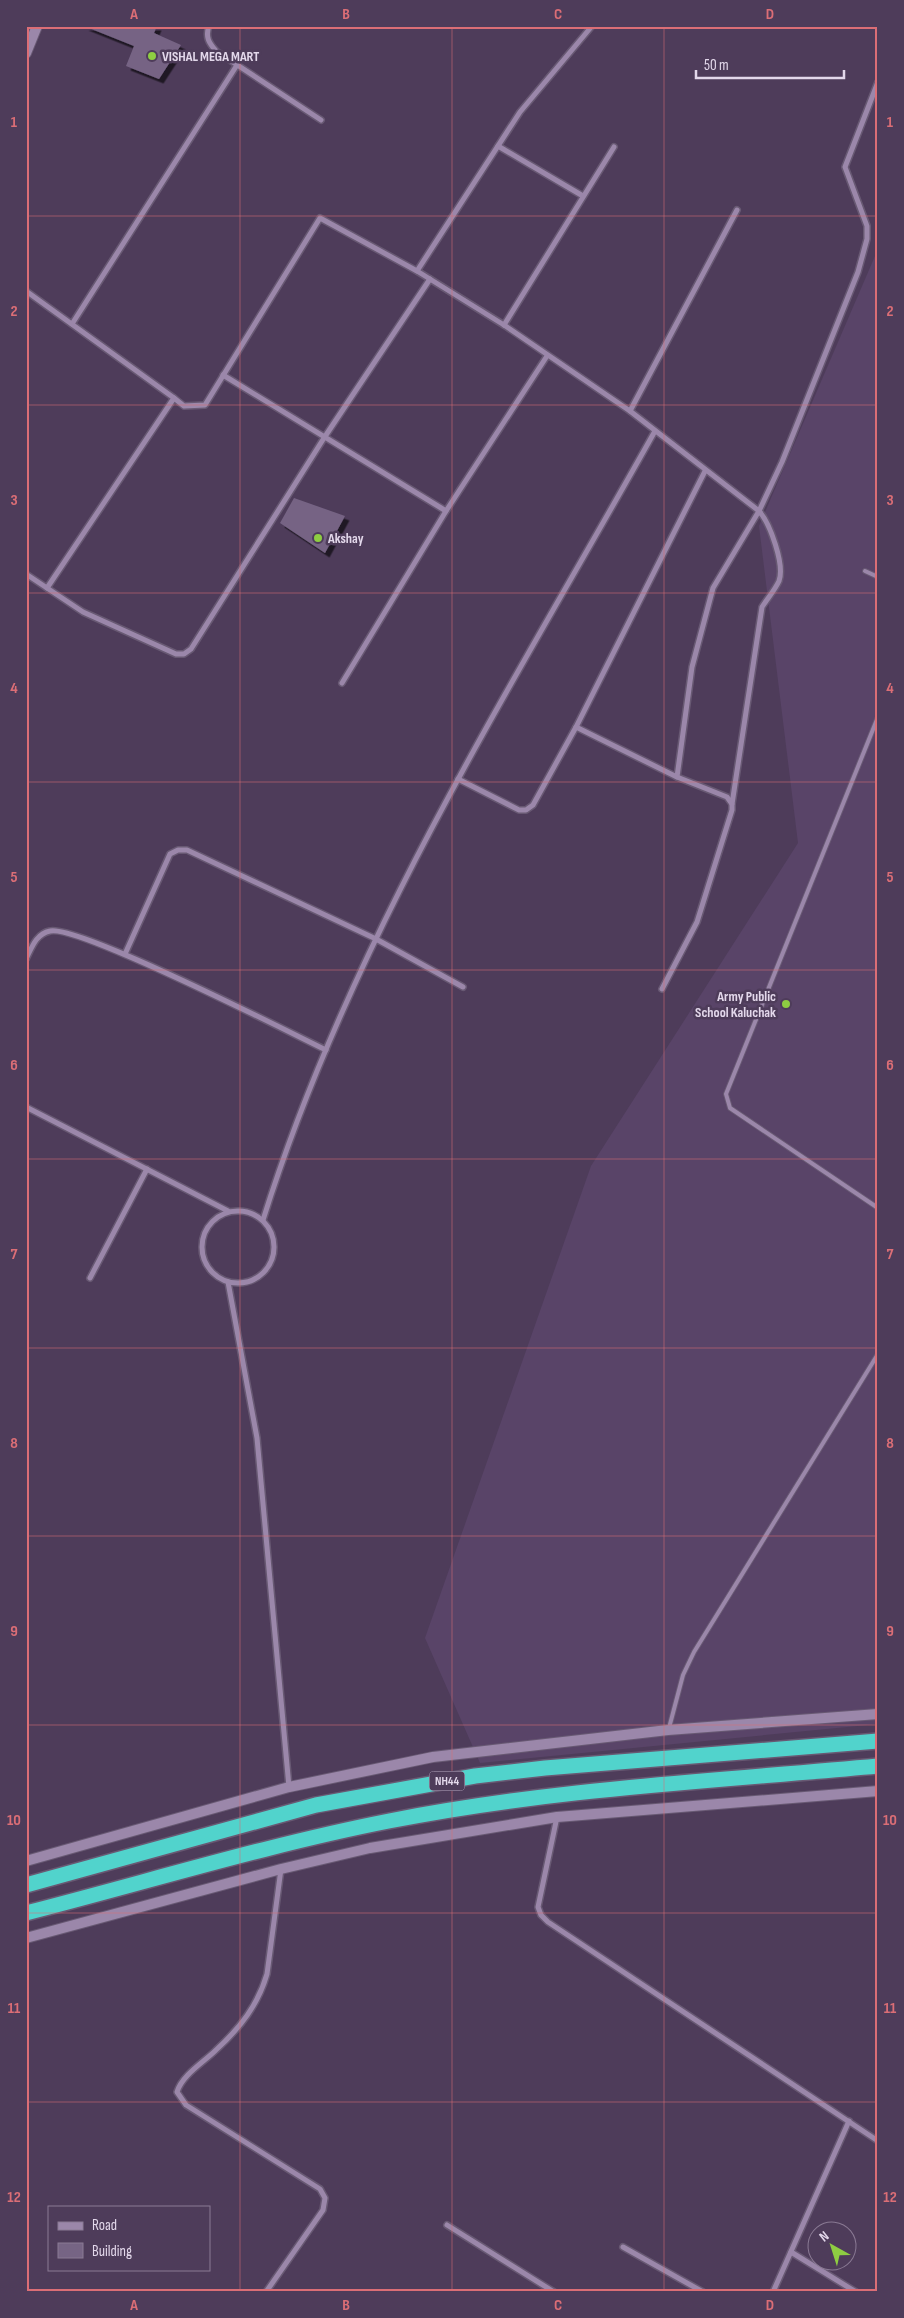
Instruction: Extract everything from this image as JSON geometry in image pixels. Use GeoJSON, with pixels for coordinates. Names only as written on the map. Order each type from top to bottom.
{"type":"FeatureCollection","features":[{"type":"Feature","properties":{"kind":"highway","name":"NH44"},"geometry":{"type":"LineString","coordinates":[[26,1884],[316,1805],[475,1776],[545,1768],[878,1741]]}},
{"type":"Feature","properties":{"kind":"highway","name":"NH44"},"geometry":{"type":"LineString","coordinates":[[26,1913],[285,1844],[390,1820],[562,1794],[878,1766]]}},
{"type":"Feature","properties":{"kind":"street"},"geometry":{"type":"LineString","coordinates":[[26,53],[37,26]]}},
{"type":"Feature","properties":{"kind":"street"},"geometry":{"type":"LineString","coordinates":[[209,26],[207,33],[209,43],[216,51],[321,120]]}},
{"type":"Feature","properties":{"kind":"street"},"geometry":{"type":"LineString","coordinates":[[417,271],[520,112],[592,26]]}},
{"type":"Feature","properties":{"kind":"street"},"geometry":{"type":"LineString","coordinates":[[72,324],[237,65]]}},
{"type":"Feature","properties":{"kind":"street"},"geometry":{"type":"LineString","coordinates":[[677,777],[692,667],[713,588],[759,511],[782,462],[858,272],[867,226],[845,167],[878,82]]}},
{"type":"Feature","properties":{"kind":"street"},"geometry":{"type":"LineString","coordinates":[[498,146],[583,196]]}},
{"type":"Feature","properties":{"kind":"street"},"geometry":{"type":"LineString","coordinates":[[504,325],[614,147]]}},
{"type":"Feature","properties":{"kind":"street"},"geometry":{"type":"LineString","coordinates":[[630,411],[737,210]]}},
{"type":"Feature","properties":{"kind":"street"},"geometry":{"type":"LineString","coordinates":[[26,291],[184,406],[205,405],[320,218],[417,271],[504,325],[630,411],[759,511],[769,526],[776,549],[780,572],[779,580],[762,607],[727,828],[697,922],[662,989]]}},
{"type":"Feature","properties":{"kind":"street"},"geometry":{"type":"LineString","coordinates":[[26,574],[83,612],[176,654],[184,654],[194,644],[324,438],[430,279]]}},
{"type":"Feature","properties":{"kind":"street"},"geometry":{"type":"LineString","coordinates":[[342,683],[446,511],[547,356]]}},
{"type":"Feature","properties":{"kind":"street"},"geometry":{"type":"LineString","coordinates":[[223,375],[446,511]]}},
{"type":"Feature","properties":{"kind":"street"},"geometry":{"type":"LineString","coordinates":[[47,588],[174,398]]}},
{"type":"Feature","properties":{"kind":"street"},"geometry":{"type":"LineString","coordinates":[[263,1220],[284,1155],[326,1050],[376,939],[433,823],[655,431]]}},
{"type":"Feature","properties":{"kind":"street"},"geometry":{"type":"LineString","coordinates":[[458,779],[519,810],[526,810],[533,805],[576,726],[705,471]]}},
{"type":"Feature","properties":{"kind":"street"},"geometry":{"type":"LineString","coordinates":[[576,726],[677,777],[727,797],[732,804]]}},
{"type":"Feature","properties":{"kind":"street"},"geometry":{"type":"LineString","coordinates":[[125,954],[170,854],[178,850],[187,850],[376,939],[464,987]]}},
{"type":"Feature","properties":{"kind":"street"},"geometry":{"type":"LineString","coordinates":[[26,958],[40,934],[51,930],[63,931],[125,954],[326,1050]]}},
{"type":"Feature","properties":{"kind":"street"},"geometry":{"type":"LineString","coordinates":[[26,1107],[228,1212]]}},
{"type":"Feature","properties":{"kind":"street"},"geometry":{"type":"LineString","coordinates":[[90,1278],[147,1170]]}},
{"type":"Feature","properties":{"kind":"street"},"geometry":{"type":"LineString","coordinates":[[240,1210],[252,1213],[263,1220],[270,1230],[274,1241],[274,1253],[270,1264],[262,1274],[252,1280],[240,1283],[228,1282],[218,1277],[209,1269],[203,1259],[201,1247],[203,1235],[217,1216],[228,1212],[240,1210]]}},
{"type":"Feature","properties":{"kind":"street"},"geometry":{"type":"LineString","coordinates":[[228,1282],[257,1438],[289,1787]]}},
{"type":"Feature","properties":{"kind":"street"},"geometry":{"type":"LineString","coordinates":[[26,1861],[289,1787],[433,1757],[668,1730],[878,1714]]}},
{"type":"Feature","properties":{"kind":"street"},"geometry":{"type":"LineString","coordinates":[[26,1938],[281,1869],[370,1848],[557,1817],[878,1791]]}},
{"type":"Feature","properties":{"kind":"street"},"geometry":{"type":"LineString","coordinates":[[557,1817],[538,1907],[548,1922],[878,2141]]}},
{"type":"Feature","properties":{"kind":"street"},"geometry":{"type":"LineString","coordinates":[[266,2292],[324,2210],[325,2198],[320,2189],[186,2105],[177,2092],[184,2079],[238,2029],[252,2010],[263,1989],[267,1974],[281,1869]]}},
{"type":"Feature","properties":{"kind":"street"},"geometry":{"type":"LineString","coordinates":[[773,2292],[849,2121]]}},
{"type":"Feature","properties":{"kind":"street"},"geometry":{"type":"LineString","coordinates":[[447,2225],[554,2292]]}},
{"type":"Feature","properties":{"kind":"street"},"geometry":{"type":"LineString","coordinates":[[624,2247],[703,2292]]}},
{"type":"Feature","properties":{"kind":"street"},"geometry":{"type":"LineString","coordinates":[[791,2252],[856,2292]]}},
{"type":"Feature","properties":{"kind":"lane"},"geometry":{"type":"LineString","coordinates":[[865,571],[878,577]]}},
{"type":"Feature","properties":{"kind":"lane"},"geometry":{"type":"LineString","coordinates":[[878,717],[726,1094],[730,1108],[878,1208]]}},
{"type":"Feature","properties":{"kind":"lane"},"geometry":{"type":"LineString","coordinates":[[668,1730],[683,1675],[694,1652],[878,1354]]}},
{"type":"Feature","properties":{"kind":"shaded area","name":"Army Public School Kaluchak"},"geometry":{"type":"Polygon","coordinates":[[[878,249],[878,1724],[480,1763],[425,1638],[591,1166],[798,843],[759,526],[878,249]]]}},
{"type":"Feature","properties":{"kind":"building","name":"VISHAL MEGA MART"},"geometry":{"type":"Polygon","coordinates":[[[84,26],[157,26],[154,33],[181,45],[159,79],[126,66],[134,46],[84,26]]]}},
{"type":"Feature","properties":{"kind":"building","name":"Akshay"},"geometry":{"type":"Polygon","coordinates":[[[294,498],[345,516],[325,553],[280,523],[294,498]]]}},
{"type":"Feature","properties":{"kind":"place","name":"VISHAL MEGA MART"},"geometry":{"type":"Point","coordinates":[152,56]}},
{"type":"Feature","properties":{"kind":"place","name":"Akshay"},"geometry":{"type":"Point","coordinates":[318,538]}},
{"type":"Feature","properties":{"kind":"place","name":"Army Public School Kaluchak"},"geometry":{"type":"Point","coordinates":[786,1004]}}]}
